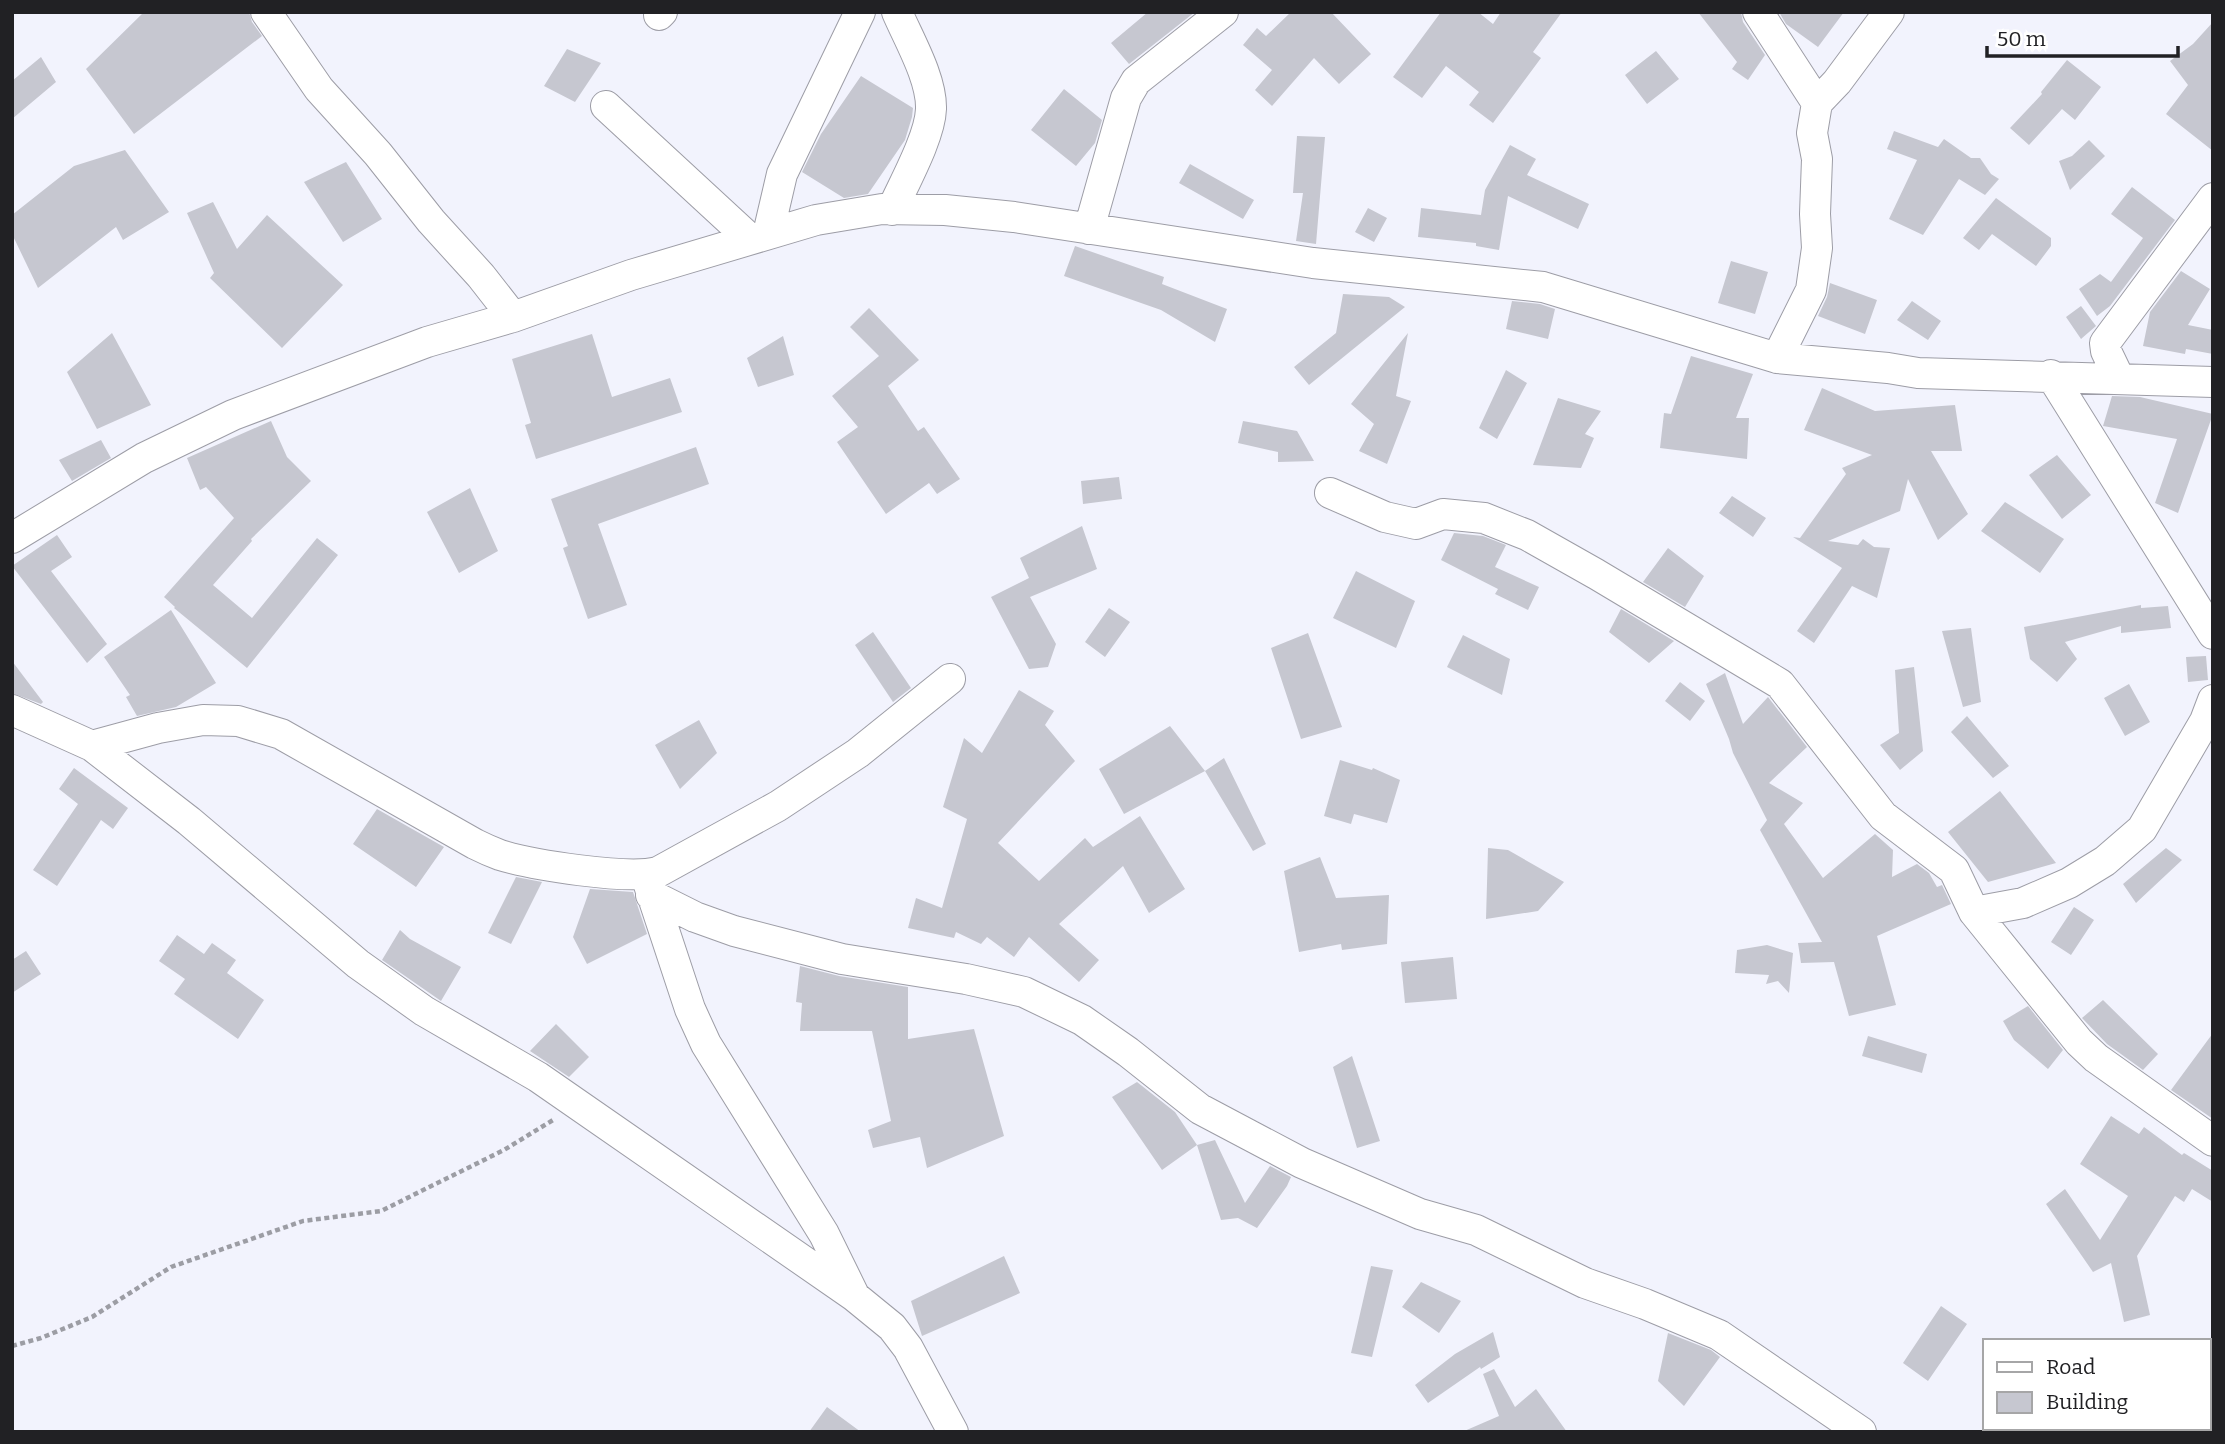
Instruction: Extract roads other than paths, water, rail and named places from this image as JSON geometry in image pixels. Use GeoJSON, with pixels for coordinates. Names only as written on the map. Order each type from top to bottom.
{"type":"FeatureCollection","features":[{"type":"Feature","properties":{"kind":"street"},"geometry":{"type":"LineString","coordinates":[[266,12],[319,89],[378,154],[513,317]]}},
{"type":"Feature","properties":{"kind":"street"},"geometry":{"type":"LineString","coordinates":[[759,236],[782,174],[860,12]]}},
{"type":"Feature","properties":{"kind":"street"},"geometry":{"type":"LineString","coordinates":[[892,209],[910,172],[931,110],[928,88],[897,12]]}},
{"type":"Feature","properties":{"kind":"street"},"geometry":{"type":"LineString","coordinates":[[1089,229],[1126,98],[1136,81],[1223,12]]}},
{"type":"Feature","properties":{"kind":"street"},"geometry":{"type":"LineString","coordinates":[[1758,12],[1817,103]]}},
{"type":"Feature","properties":{"kind":"street"},"geometry":{"type":"LineString","coordinates":[[1777,358],[1811,290],[1817,248],[1816,159],[1812,133],[1817,103],[1837,82],[1889,12]]}},
{"type":"Feature","properties":{"kind":"street"},"geometry":{"type":"LineString","coordinates":[[606,106],[759,236]]}},
{"type":"Feature","properties":{"kind":"street"},"geometry":{"type":"LineString","coordinates":[[2119,378],[2105,343],[2213,198]]}},
{"type":"Feature","properties":{"kind":"street"},"geometry":{"type":"LineString","coordinates":[[12,538],[144,458],[233,415],[427,342],[513,317],[631,275],[759,236],[816,220],[892,209],[945,210],[1014,217],[1313,263],[1543,287],[1777,358],[1918,373],[2213,382]]}},
{"type":"Feature","properties":{"kind":"street"},"geometry":{"type":"LineString","coordinates":[[2052,375],[2213,634]]}},
{"type":"Feature","properties":{"kind":"street"},"geometry":{"type":"LineString","coordinates":[[1330,493],[1385,517],[1416,524],[1443,514],[1485,518],[1527,535],[1780,684],[1883,816],[1954,870],[1974,912],[2079,1042],[2096,1058],[2213,1141]]}},
{"type":"Feature","properties":{"kind":"street"},"geometry":{"type":"LineString","coordinates":[[649,885],[658,872],[778,806],[858,753],[950,679]]}},
{"type":"Feature","properties":{"kind":"street"},"geometry":{"type":"LineString","coordinates":[[1974,912],[2022,903],[2069,883],[2105,861],[2133,837],[2142,829],[2175,774],[2205,721],[2213,700]]}},
{"type":"Feature","properties":{"kind":"street"},"geometry":{"type":"LineString","coordinates":[[12,710],[92,746],[189,821],[358,964],[424,1011],[538,1077],[854,1296],[892,1327],[908,1348],[953,1432]]}},
{"type":"Feature","properties":{"kind":"street"},"geometry":{"type":"LineString","coordinates":[[92,746],[158,728],[203,720],[238,721],[281,734],[475,844],[501,855],[606,873],[649,885],[695,917],[734,931],[842,959],[966,979],[1024,992],[1082,1020],[1128,1052],[1200,1109],[1302,1163],[1420,1214],[1476,1230],[1585,1283],[1645,1304],[1719,1335],[1861,1432]]}},
{"type":"Feature","properties":{"kind":"street"},"geometry":{"type":"LineString","coordinates":[[649,885],[690,1009],[706,1044],[824,1234],[854,1296]]}}]}
